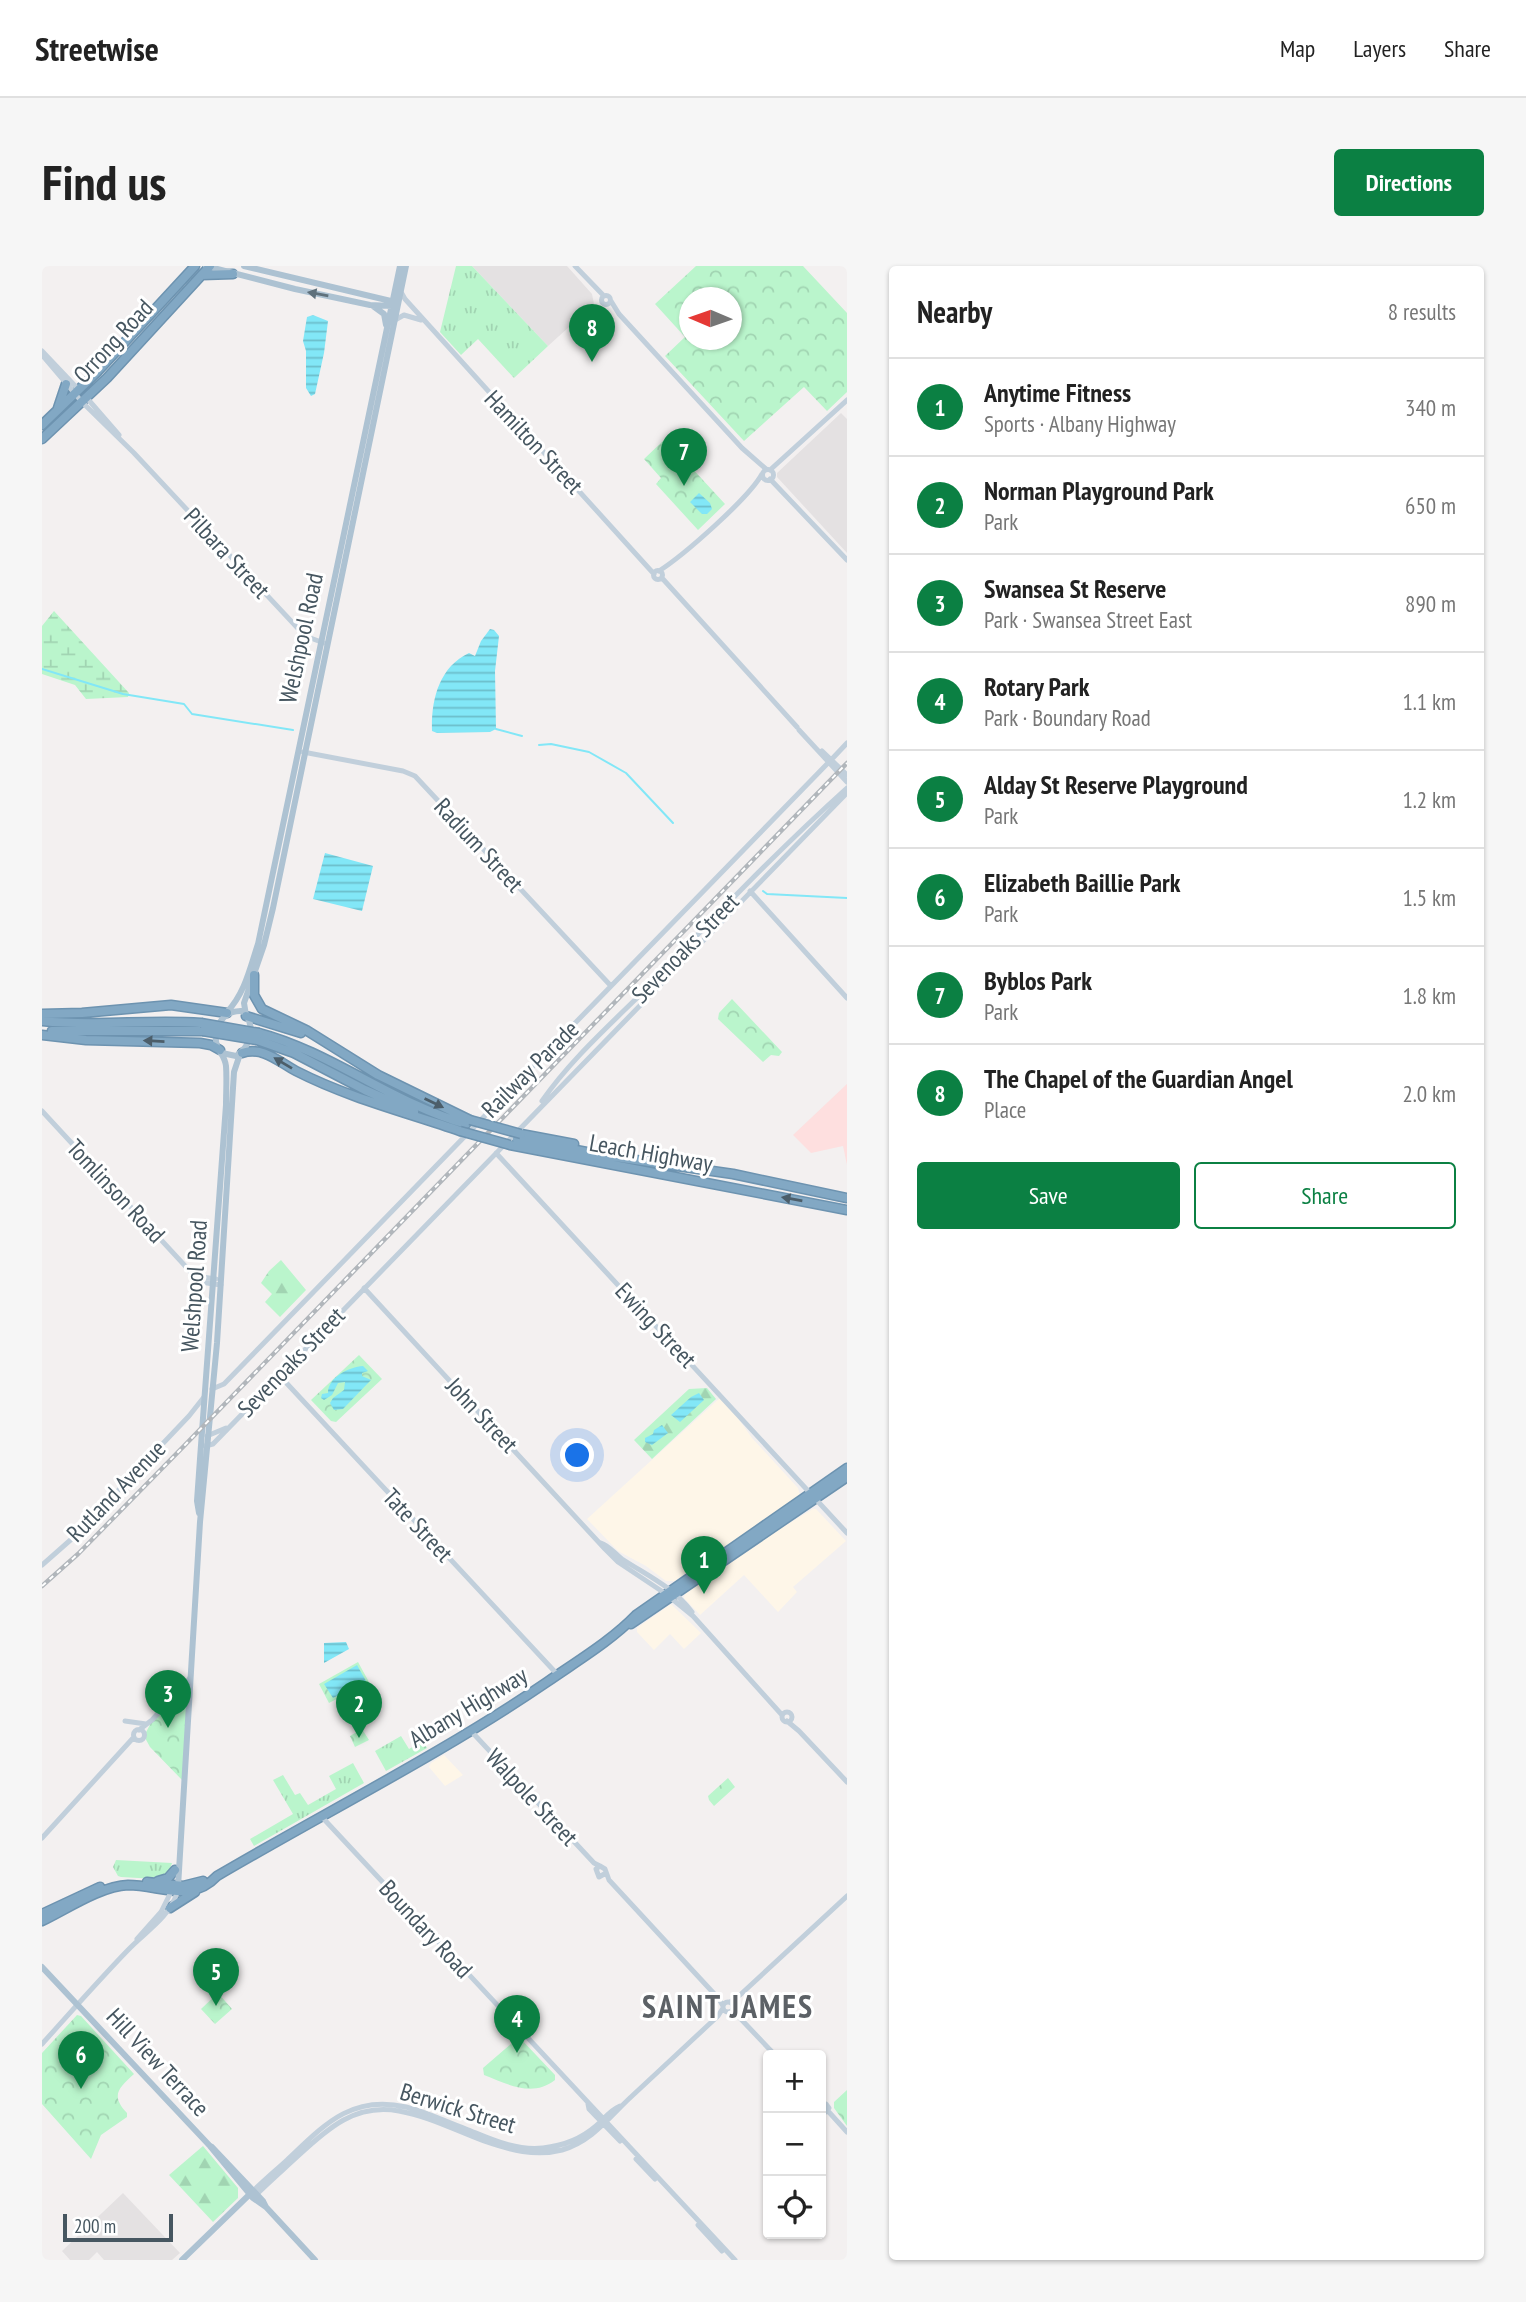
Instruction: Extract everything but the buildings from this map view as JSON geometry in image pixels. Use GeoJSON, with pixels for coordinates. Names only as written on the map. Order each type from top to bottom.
{"type":"FeatureCollection","features":[{"type":"Feature","properties":{"kind":"highway"},"geometry":{"type":"LineString","coordinates":[[177,285],[186,266]]}},
{"type":"Feature","properties":{"kind":"highway","name":"Orrong Road"},"geometry":{"type":"LineString","coordinates":[[42,425],[77,392],[195,266]]}},
{"type":"Feature","properties":{"kind":"highway"},"geometry":{"type":"LineString","coordinates":[[207,268],[233,274]]}},
{"type":"Feature","properties":{"kind":"highway","name":"Orrong Road"},"geometry":{"type":"LineString","coordinates":[[42,439],[107,378],[207,268]]}},
{"type":"Feature","properties":{"kind":"highway"},"geometry":{"type":"LineString","coordinates":[[57,411],[66,384]]}},
{"type":"Feature","properties":{"kind":"highway"},"geometry":{"type":"LineString","coordinates":[[254,975],[254,998],[262,1009],[306,1030],[351,1059]]}},
{"type":"Feature","properties":{"kind":"highway"},"geometry":{"type":"LineString","coordinates":[[42,1014],[93,1013],[171,1004],[227,1013]]}},
{"type":"Feature","properties":{"kind":"highway"},"geometry":{"type":"LineString","coordinates":[[246,1015],[299,1032],[465,1125]]}},
{"type":"Feature","properties":{"kind":"highway"},"geometry":{"type":"LineString","coordinates":[[42,1021],[97,1024],[174,1021],[258,1037],[310,1052],[414,1106],[465,1125],[586,1152],[786,1183]]}},
{"type":"Feature","properties":{"kind":"highway"},"geometry":{"type":"LineString","coordinates":[[42,1032],[202,1027]]}},
{"type":"Feature","properties":{"kind":"highway"},"geometry":{"type":"LineString","coordinates":[[42,1032],[86,1040],[200,1043],[208,1044],[221,1052]]}},
{"type":"Feature","properties":{"kind":"highway"},"geometry":{"type":"LineString","coordinates":[[258,1037],[365,1090],[449,1127]]}},
{"type":"Feature","properties":{"kind":"highway"},"geometry":{"type":"LineString","coordinates":[[241,1053],[251,1050],[264,1052],[323,1083],[380,1106],[449,1127]]}},
{"type":"Feature","properties":{"kind":"highway","name":"Leach Highway"},"geometry":{"type":"LineString","coordinates":[[449,1127],[465,1125],[614,1167],[818,1203],[847,1212]]}},
{"type":"Feature","properties":{"kind":"highway"},"geometry":{"type":"LineString","coordinates":[[520,1139],[586,1152]]}},
{"type":"Feature","properties":{"kind":"highway"},"geometry":{"type":"LineString","coordinates":[[520,1139],[786,1183],[846,1198]]}},
{"type":"Feature","properties":{"kind":"highway","name":"Albany Highway"},"geometry":{"type":"LineString","coordinates":[[216,1876],[471,1731],[557,1675],[625,1627],[636,1615],[671,1594],[813,1496],[847,1468]]}},
{"type":"Feature","properties":{"kind":"highway","name":"Albany Highway"},"geometry":{"type":"LineString","coordinates":[[813,1496],[847,1477]]}},
{"type":"Feature","properties":{"kind":"highway"},"geometry":{"type":"LineString","coordinates":[[42,1914],[106,1885],[165,1880],[176,1867]]}},
{"type":"Feature","properties":{"kind":"highway"},"geometry":{"type":"LineString","coordinates":[[148,1882],[175,1889],[216,1876]]}},
{"type":"Feature","properties":{"kind":"highway"},"geometry":{"type":"LineString","coordinates":[[170,1908],[216,1876]]}},
{"type":"Feature","properties":{"kind":"highway"},"geometry":{"type":"LineString","coordinates":[[42,1921],[116,1886],[200,1888]]}},
{"type":"Feature","properties":{"kind":"main road"},"geometry":{"type":"LineString","coordinates":[[244,266],[395,304]]}},
{"type":"Feature","properties":{"kind":"main road","name":"Welshpool Road"},"geometry":{"type":"LineString","coordinates":[[323,643],[395,320],[400,266]]}},
{"type":"Feature","properties":{"kind":"main road","name":"Welshpool Road"},"geometry":{"type":"LineString","coordinates":[[227,1013],[245,985],[263,920],[301,750],[386,330],[401,292],[407,266]]}},
{"type":"Feature","properties":{"kind":"main road"},"geometry":{"type":"LineString","coordinates":[[233,274],[370,304],[395,304]]}},
{"type":"Feature","properties":{"kind":"main road"},"geometry":{"type":"LineString","coordinates":[[370,304],[384,314],[386,330]]}},
{"type":"Feature","properties":{"kind":"main road","name":"Welshpool Road"},"geometry":{"type":"LineString","coordinates":[[246,1015],[244,1004],[273,908],[301,750]]}},
{"type":"Feature","properties":{"kind":"main road"},"geometry":{"type":"LineString","coordinates":[[263,920],[268,909],[273,908]]}},
{"type":"Feature","properties":{"kind":"main road"},"geometry":{"type":"LineString","coordinates":[[242,1011],[251,1023],[251,1032],[241,1053],[230,1056],[221,1052],[217,1042],[221,1020],[227,1013],[242,1011]]}},
{"type":"Feature","properties":{"kind":"main road","name":"Welshpool Road"},"geometry":{"type":"LineString","coordinates":[[203,1444],[208,1434],[214,1376],[226,1105],[226,1066],[221,1052]]}},
{"type":"Feature","properties":{"kind":"main road","name":"Welshpool Road"},"geometry":{"type":"LineString","coordinates":[[175,1889],[180,1868],[176,1867],[200,1522],[204,1397],[218,1282],[234,1072],[241,1053]]}},
{"type":"Feature","properties":{"kind":"main road","name":"Hill View Terrace"},"geometry":{"type":"LineString","coordinates":[[42,1967],[315,2260]]}},
{"type":"Feature","properties":{"kind":"main road","name":"Berwick Street"},"geometry":{"type":"LineString","coordinates":[[182,2260],[218,2230],[253,2194]]}},
{"type":"Feature","properties":{"kind":"street"},"geometry":{"type":"LineString","coordinates":[[575,266],[603,297],[610,297],[608,303],[847,560]]}},
{"type":"Feature","properties":{"kind":"street","name":"Hamilton Street"},"geometry":{"type":"LineString","coordinates":[[401,292],[415,314],[659,575],[847,782]]}},
{"type":"Feature","properties":{"kind":"street"},"geometry":{"type":"LineString","coordinates":[[395,320],[404,315],[415,314]]}},
{"type":"Feature","properties":{"kind":"street","name":"Pilbara Street"},"geometry":{"type":"LineString","coordinates":[[42,353],[66,384],[77,392]]}},
{"type":"Feature","properties":{"kind":"street","name":"Pilbara Street"},"geometry":{"type":"LineString","coordinates":[[42,353],[304,636],[323,643]]}},
{"type":"Feature","properties":{"kind":"street"},"geometry":{"type":"LineString","coordinates":[[659,575],[847,400]]}},
{"type":"Feature","properties":{"kind":"street","name":"Railway Parade"},"geometry":{"type":"LineString","coordinates":[[212,1389],[224,1384],[847,743]]}},
{"type":"Feature","properties":{"kind":"street","name":"Radium Street"},"geometry":{"type":"LineString","coordinates":[[301,750],[403,771],[415,776],[611,986]]}},
{"type":"Feature","properties":{"kind":"street","name":"Hamilton Street"},"geometry":{"type":"LineString","coordinates":[[830,761],[847,775]]}},
{"type":"Feature","properties":{"kind":"street","name":"Sevenoaks Street"},"geometry":{"type":"LineString","coordinates":[[532,1116],[565,1072],[737,893],[813,818],[847,790]]}},
{"type":"Feature","properties":{"kind":"street","name":"Sevenoaks Street"},"geometry":{"type":"LineString","coordinates":[[203,1444],[214,1444],[226,1428],[847,790]]}},
{"type":"Feature","properties":{"kind":"street"},"geometry":{"type":"LineString","coordinates":[[748,882],[748,892],[847,998]]}},
{"type":"Feature","properties":{"kind":"street"},"geometry":{"type":"LineString","coordinates":[[737,893],[748,892]]}},
{"type":"Feature","properties":{"kind":"street"},"geometry":{"type":"LineString","coordinates":[[635,1000],[643,1002],[646,988]]}},
{"type":"Feature","properties":{"kind":"street","name":"Tomlinson Road"},"geometry":{"type":"LineString","coordinates":[[42,1111],[200,1282],[218,1282]]}},
{"type":"Feature","properties":{"kind":"street","name":"Ewing Street"},"geometry":{"type":"LineString","coordinates":[[496,1153],[847,1533]]}},
{"type":"Feature","properties":{"kind":"street","name":"John Street"},"geometry":{"type":"LineString","coordinates":[[364,1288],[601,1543],[656,1578],[847,1782]]}},
{"type":"Feature","properties":{"kind":"street"},"geometry":{"type":"LineString","coordinates":[[214,1376],[223,1380],[231,1375]]}},
{"type":"Feature","properties":{"kind":"street","name":"Tate Street"},"geometry":{"type":"LineString","coordinates":[[279,1375],[557,1675]]}},
{"type":"Feature","properties":{"kind":"street","name":"Rutland Avenue"},"geometry":{"type":"LineString","coordinates":[[42,1565],[75,1536],[204,1397]]}},
{"type":"Feature","properties":{"kind":"street"},"geometry":{"type":"LineString","coordinates":[[189,1416],[203,1416]]}},
{"type":"Feature","properties":{"kind":"street","name":"Sevenoaks Street"},"geometry":{"type":"LineString","coordinates":[[208,1434],[226,1428]]}},
{"type":"Feature","properties":{"kind":"street"},"geometry":{"type":"LineString","coordinates":[[135,1739],[134,1732],[152,1720],[190,1678]]}},
{"type":"Feature","properties":{"kind":"street"},"geometry":{"type":"LineString","coordinates":[[42,1838],[127,1746],[144,1736],[152,1720]]}},
{"type":"Feature","properties":{"kind":"street"},"geometry":{"type":"LineString","coordinates":[[125,1721],[146,1724]]}},
{"type":"Feature","properties":{"kind":"street"},"geometry":{"type":"LineString","coordinates":[[139,1730],[144,1736]]}},
{"type":"Feature","properties":{"kind":"street","name":"Walpole Street"},"geometry":{"type":"LineString","coordinates":[[471,1731],[597,1866],[605,1868],[606,1876],[728,2007]]}},
{"type":"Feature","properties":{"kind":"street","name":"Boundary Road"},"geometry":{"type":"LineString","coordinates":[[321,1816],[733,2260]]}},
{"type":"Feature","properties":{"kind":"street"},"geometry":{"type":"LineString","coordinates":[[42,2044],[135,1942],[170,1908],[175,1889]]}},
{"type":"Feature","properties":{"kind":"street"},"geometry":{"type":"LineString","coordinates":[[135,1942],[162,1912],[175,1889]]}},
{"type":"Feature","properties":{"kind":"street"},"geometry":{"type":"LineString","coordinates":[[770,2050],[728,2007],[847,1896]]}},
{"type":"Feature","properties":{"kind":"street","name":"Berwick Street"},"geometry":{"type":"LineString","coordinates":[[253,2194],[322,2126],[358,2107],[380,2105],[407,2108],[500,2143],[527,2148],[566,2143],[604,2122],[615,2108],[728,2007]]}},
{"type":"Feature","properties":{"kind":"street"},"geometry":{"type":"LineString","coordinates":[[826,2111],[847,2132]]}},
{"type":"Feature","properties":{"kind":"shaded area"},"geometry":{"type":"Polygon","coordinates":[[[472,266],[567,266],[592,294],[594,304],[572,328],[569,327],[548,346],[472,266]]]}},
{"type":"Feature","properties":{"kind":"shaded area"},"geometry":{"type":"Polygon","coordinates":[[[841,413],[847,419],[847,553],[777,477],[777,473],[841,413]]]}},
{"type":"Feature","properties":{"kind":"shaded area"},"geometry":{"type":"Polygon","coordinates":[[[847,1084],[847,1165],[843,1146],[811,1153],[793,1135],[847,1084]]]}},
{"type":"Feature","properties":{"kind":"shaded area"},"geometry":{"type":"Polygon","coordinates":[[[722,1396],[752,1438],[798,1488],[800,1495],[675,1581],[666,1581],[646,1566],[618,1551],[587,1519],[722,1396]]]}},
{"type":"Feature","properties":{"kind":"shaded area"},"geometry":{"type":"Polygon","coordinates":[[[813,1509],[846,1541],[793,1587],[797,1592],[778,1612],[744,1575],[700,1615],[684,1598],[685,1594],[813,1509]]]}},
{"type":"Feature","properties":{"kind":"shaded area"},"geometry":{"type":"Polygon","coordinates":[[[671,1604],[701,1633],[684,1649],[670,1634],[654,1650],[637,1632],[637,1628],[671,1604]]]}},
{"type":"Feature","properties":{"kind":"shaded area"},"geometry":{"type":"Polygon","coordinates":[[[444,1755],[463,1775],[445,1786],[429,1767],[444,1755]]]}},
{"type":"Feature","properties":{"kind":"shaded area"},"geometry":{"type":"Polygon","coordinates":[[[123,2193],[180,2253],[172,2260],[104,2260],[97,2252],[89,2260],[70,2260],[62,2251],[123,2193]]]}},
{"type":"Feature","properties":{"kind":"green space"},"geometry":{"type":"Polygon","coordinates":[[[456,266],[472,266],[548,346],[514,378],[478,339],[461,355],[440,332],[456,266]]]}},
{"type":"Feature","properties":{"kind":"green space"},"geometry":{"type":"Polygon","coordinates":[[[696,266],[803,266],[847,313],[847,392],[827,411],[804,387],[744,441],[665,356],[679,343],[679,350],[742,350],[742,287],[679,287],[679,330],[655,304],[696,266]]]}},
{"type":"Feature","properties":{"kind":"green space"},"geometry":{"type":"Polygon","coordinates":[[[665,439],[725,504],[698,530],[656,484],[661,478],[644,459],[665,439]]]}},
{"type":"Feature","properties":{"kind":"green space"},"geometry":{"type":"Polygon","coordinates":[[[54,611],[129,693],[128,697],[86,699],[75,685],[42,674],[42,626],[54,611]]]}},
{"type":"Feature","properties":{"kind":"green space"},"geometry":{"type":"Polygon","coordinates":[[[732,999],[782,1052],[779,1056],[771,1055],[763,1062],[718,1019],[719,1013],[732,999]]]}},
{"type":"Feature","properties":{"kind":"green space"},"geometry":{"type":"Polygon","coordinates":[[[281,1260],[306,1290],[280,1317],[265,1302],[272,1294],[261,1283],[281,1260]]]}},
{"type":"Feature","properties":{"kind":"green space"},"geometry":{"type":"Polygon","coordinates":[[[359,1355],[382,1379],[336,1422],[331,1421],[311,1400],[359,1355]]]}},
{"type":"Feature","properties":{"kind":"green space"},"geometry":{"type":"Polygon","coordinates":[[[707,1388],[716,1399],[652,1459],[634,1440],[689,1389],[707,1388]]]}},
{"type":"Feature","properties":{"kind":"green space"},"geometry":{"type":"Polygon","coordinates":[[[358,1662],[369,1682],[329,1703],[319,1684],[358,1662]]]}},
{"type":"Feature","properties":{"kind":"green space"},"geometry":{"type":"Polygon","coordinates":[[[190,1678],[183,1781],[150,1747],[144,1736],[153,1719],[190,1678]]]}},
{"type":"Feature","properties":{"kind":"green space"},"geometry":{"type":"Polygon","coordinates":[[[362,1729],[369,1740],[355,1747],[350,1736],[362,1729]]]}},
{"type":"Feature","properties":{"kind":"green space"},"geometry":{"type":"Polygon","coordinates":[[[401,1736],[409,1749],[423,1741],[427,1748],[386,1771],[375,1751],[401,1736]]]}},
{"type":"Feature","properties":{"kind":"green space"},"geometry":{"type":"Polygon","coordinates":[[[353,1763],[364,1783],[254,1846],[250,1839],[293,1814],[273,1780],[283,1775],[295,1795],[300,1793],[308,1805],[336,1789],[329,1776],[353,1763]]]}},
{"type":"Feature","properties":{"kind":"green space"},"geometry":{"type":"Polygon","coordinates":[[[728,1778],[735,1787],[714,1806],[708,1796],[728,1778]]]}},
{"type":"Feature","properties":{"kind":"green space"},"geometry":{"type":"Polygon","coordinates":[[[116,1860],[172,1863],[168,1875],[156,1879],[118,1876],[113,1867],[116,1860]]]}},
{"type":"Feature","properties":{"kind":"green space"},"geometry":{"type":"Polygon","coordinates":[[[218,1993],[232,2009],[215,2024],[201,2009],[218,1993]]]}},
{"type":"Feature","properties":{"kind":"green space"},"geometry":{"type":"Polygon","coordinates":[[[77,2015],[81,2016],[134,2074],[118,2092],[119,2101],[127,2117],[101,2135],[91,2159],[42,2104],[42,2053],[77,2015]]]}},
{"type":"Feature","properties":{"kind":"green space"},"geometry":{"type":"Polygon","coordinates":[[[519,2037],[555,2075],[555,2080],[528,2089],[484,2075],[483,2068],[519,2037]]]}},
{"type":"Feature","properties":{"kind":"green space"},"geometry":{"type":"Polygon","coordinates":[[[847,2090],[847,2126],[834,2108],[834,2102],[847,2090]]]}},
{"type":"Feature","properties":{"kind":"green space"},"geometry":{"type":"Polygon","coordinates":[[[203,2146],[238,2188],[238,2198],[213,2222],[169,2175],[203,2146]]]}},
{"type":"Feature","properties":{"kind":"water"},"geometry":{"type":"Polygon","coordinates":[[[313,315],[328,321],[315,394],[311,396],[306,388],[306,351],[303,341],[307,317],[313,315]]]}},
{"type":"Feature","properties":{"kind":"water"},"geometry":{"type":"Polygon","coordinates":[[[699,493],[710,503],[712,509],[707,514],[702,514],[690,502],[699,493]]]}},
{"type":"Feature","properties":{"kind":"water"},"geometry":{"type":"Polygon","coordinates":[[[490,629],[499,636],[495,671],[496,729],[490,732],[432,731],[435,696],[444,676],[459,659],[469,653],[475,656],[490,629]]]}},
{"type":"Feature","properties":{"kind":"water"},"geometry":{"type":"Polygon","coordinates":[[[325,853],[373,866],[362,911],[313,899],[325,853]]]}},
{"type":"Feature","properties":{"kind":"water"},"geometry":{"type":"Polygon","coordinates":[[[363,1366],[368,1371],[362,1373],[362,1376],[371,1380],[343,1409],[334,1410],[330,1403],[344,1390],[345,1382],[338,1383],[332,1395],[324,1400],[321,1398],[322,1394],[328,1393],[332,1382],[340,1374],[363,1366]]]}},
{"type":"Feature","properties":{"kind":"water"},"geometry":{"type":"Polygon","coordinates":[[[699,1393],[704,1400],[680,1422],[671,1415],[691,1397],[699,1393]]]}},
{"type":"Feature","properties":{"kind":"water"},"geometry":{"type":"Polygon","coordinates":[[[662,1425],[668,1433],[652,1445],[645,1442],[645,1438],[662,1425]]]}},
{"type":"Feature","properties":{"kind":"water"},"geometry":{"type":"Polygon","coordinates":[[[346,1642],[349,1649],[324,1663],[324,1643],[346,1642]]]}},
{"type":"Feature","properties":{"kind":"water"},"geometry":{"type":"Polygon","coordinates":[[[357,1665],[366,1681],[333,1698],[324,1684],[357,1665]]]}},
{"type":"Feature","properties":{"kind":"waterway"},"geometry":{"type":"LineString","coordinates":[[42,669],[123,694],[184,704],[192,714],[293,730]]}},
{"type":"Feature","properties":{"kind":"waterway"},"geometry":{"type":"LineString","coordinates":[[496,729],[522,736]]}},
{"type":"Feature","properties":{"kind":"waterway"},"geometry":{"type":"LineString","coordinates":[[539,745],[551,744],[589,752],[626,773],[673,823]]}},
{"type":"Feature","properties":{"kind":"waterway"},"geometry":{"type":"LineString","coordinates":[[763,891],[767,894],[847,898]]}},
{"type":"Feature","properties":{"kind":"railway"},"geometry":{"type":"LineString","coordinates":[[42,1586],[78,1554],[183,1447],[847,763]]}},
{"type":"Feature","properties":{"kind":"place","name":"The Chapel of the Guardian Angel"},"geometry":{"type":"Point","coordinates":[592,362]}},
{"type":"Feature","properties":{"kind":"place","name":"Byblos Park"},"geometry":{"type":"Point","coordinates":[684,486]}},
{"type":"Feature","properties":{"kind":"place","name":"Anytime Fitness"},"geometry":{"type":"Point","coordinates":[704,1594]}},
{"type":"Feature","properties":{"kind":"place","name":"Swansea St Reserve"},"geometry":{"type":"Point","coordinates":[168,1728]}},
{"type":"Feature","properties":{"kind":"place","name":"Norman Playground Park"},"geometry":{"type":"Point","coordinates":[359,1738]}},
{"type":"Feature","properties":{"kind":"place","name":"Alday St Reserve Playground"},"geometry":{"type":"Point","coordinates":[216,2006]}},
{"type":"Feature","properties":{"kind":"place","name":"Rotary Park"},"geometry":{"type":"Point","coordinates":[517,2053]}},
{"type":"Feature","properties":{"kind":"place","name":"Elizabeth Baillie Park"},"geometry":{"type":"Point","coordinates":[81,2089]}},
{"type":"Feature","properties":{"kind":"district","name":"SAINT JAMES"},"geometry":{"type":"Point","coordinates":[728,2006]}}]}
